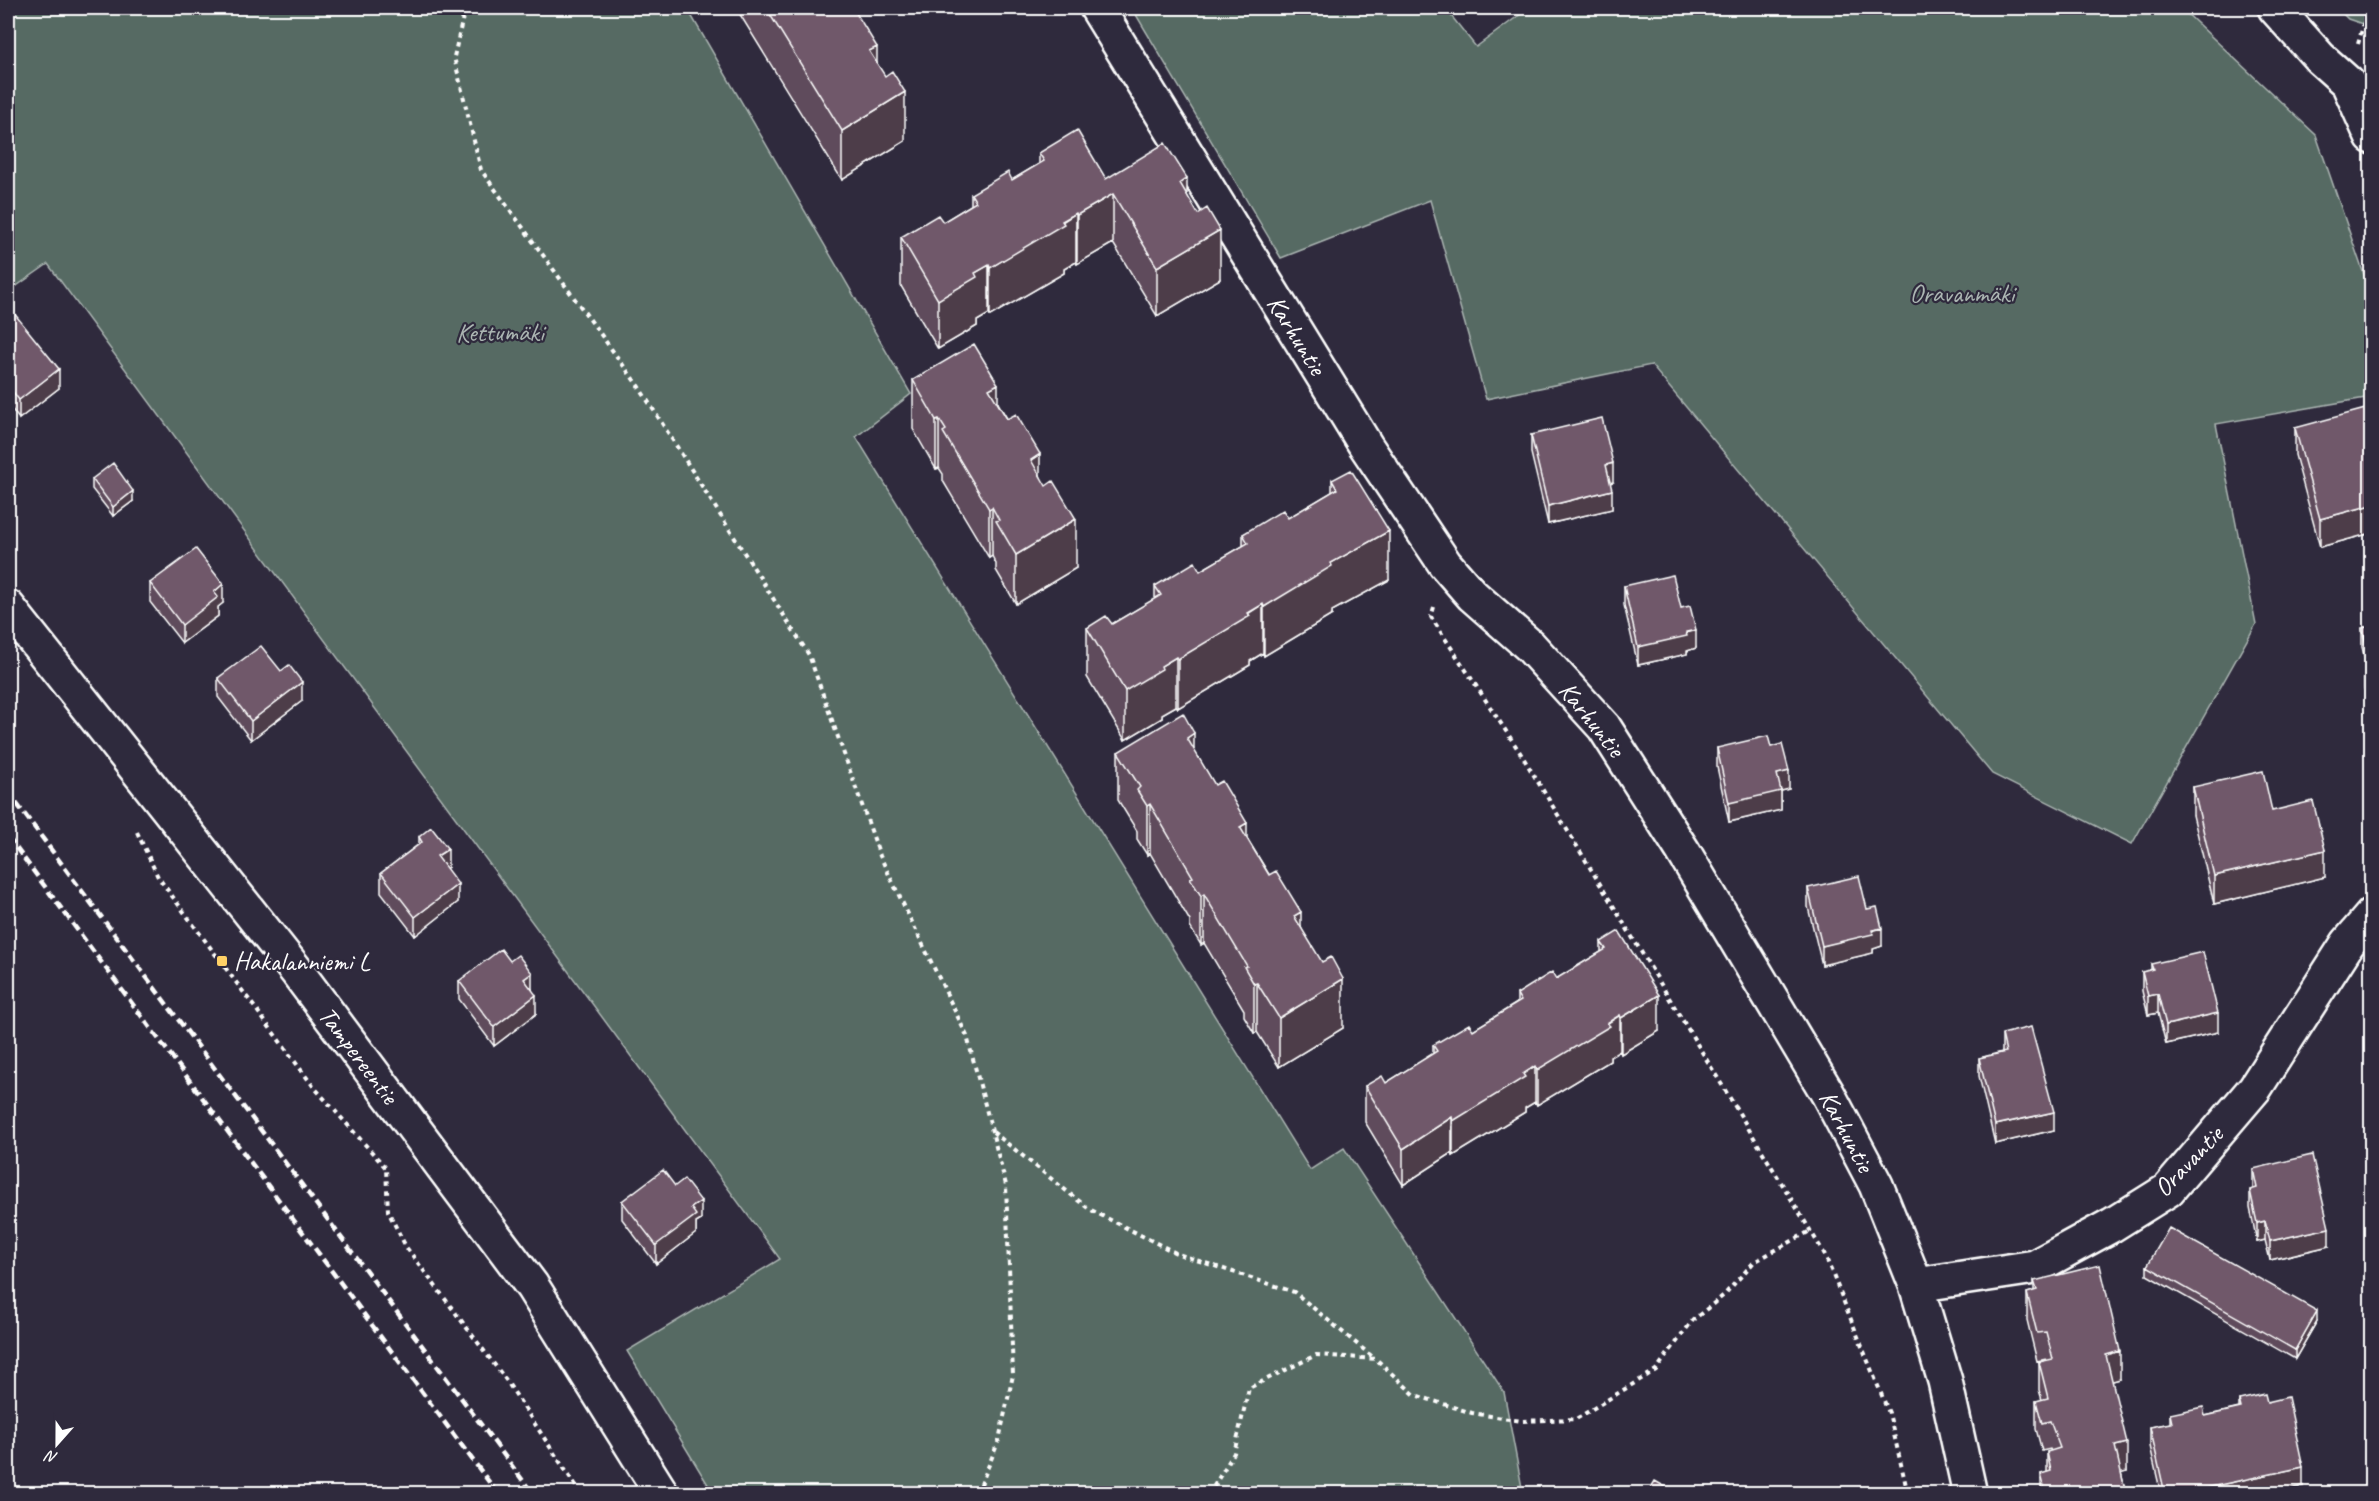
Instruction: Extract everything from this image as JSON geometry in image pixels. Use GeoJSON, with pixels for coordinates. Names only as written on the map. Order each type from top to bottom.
{"type":"FeatureCollection","features":[{"type":"Feature","properties":{"kind":"street","name":"Karhuntie"},"geometry":{"type":"LineString","coordinates":[[1096,8],[1347,416],[1445,564],[1472,595],[1530,645],[1604,727],[1683,851],[1828,1094],[1876,1185],[1916,1284],[1946,1381],[1970,1494]]}},
{"type":"Feature","properties":{"kind":"street"},"geometry":{"type":"LineString","coordinates":[[2275,8],[2320,58],[2360,80],[2372,137]]}},
{"type":"Feature","properties":{"kind":"street","name":"Tampereentie"},"geometry":{"type":"LineString","coordinates":[[8,607],[298,973],[526,1277],[663,1494]]}},
{"type":"Feature","properties":{"kind":"street","name":"Oravantie"},"geometry":{"type":"LineString","coordinates":[[1916,1284],[2035,1267],[2112,1225],[2168,1190],[2255,1088],[2348,943],[2372,915]]}},
{"type":"Feature","properties":{"kind":"path"},"geometry":{"type":"LineString","coordinates":[[465,8],[454,57],[481,170],[639,387],[809,655],[880,856],[966,1036],[1006,1185],[1013,1375],[999,1440],[977,1494]]}},
{"type":"Feature","properties":{"kind":"path"},"geometry":{"type":"LineString","coordinates":[[1445,564],[1431,617],[1521,754],[1824,1253],[1889,1413],[1908,1494]]}},
{"type":"Feature","properties":{"kind":"path"},"geometry":{"type":"LineString","coordinates":[[136,829],[159,877],[313,1086],[386,1168],[388,1211],[406,1247],[507,1380],[582,1493]]}},
{"type":"Feature","properties":{"kind":"path"},"geometry":{"type":"LineString","coordinates":[[992,1132],[1089,1209],[1178,1254],[1294,1292],[1416,1395],[1472,1413],[1521,1420],[1576,1419],[1656,1370],[1693,1320],[1724,1295],[1754,1262],[1810,1231]]}},
{"type":"Feature","properties":{"kind":"path"},"geometry":{"type":"LineString","coordinates":[[1209,1494],[1234,1453],[1249,1388],[1316,1355],[1376,1359]]}},
{"type":"Feature","properties":{"kind":"green space","name":"Kettumäki"},"geometry":{"type":"Polygon","coordinates":[[[8,8],[687,8],[911,394],[856,437],[1310,1170],[1344,1148],[1504,1392],[1523,1493],[713,1493],[627,1351],[780,1259],[48,264],[8,292],[8,8]]]}},
{"type":"Feature","properties":{"kind":"green space","name":"Oravanmäki"},"geometry":{"type":"Polygon","coordinates":[[[1132,8],[1445,8],[1476,47],[1529,8],[2181,8],[2316,135],[2371,295],[2371,397],[2216,424],[2256,624],[2132,844],[1992,774],[1651,365],[1486,399],[1430,200],[1281,258],[1132,8]]]}},
{"type":"Feature","properties":{"kind":"green space"},"geometry":{"type":"Polygon","coordinates":[[[2337,8],[2371,8],[2371,27],[2348,19],[2337,8]]]}},
{"type":"Feature","properties":{"kind":"building"},"geometry":{"type":"Polygon","coordinates":[[[766,8],[853,8],[877,47],[869,51],[885,76],[892,71],[905,92],[842,131],[766,8]]]}},
{"type":"Feature","properties":{"kind":"building"},"geometry":{"type":"Polygon","coordinates":[[[1077,130],[1106,179],[1165,143],[1187,178],[1180,183],[1198,214],[1207,208],[1220,230],[1157,267],[1113,194],[1062,221],[1064,224],[990,268],[989,265],[975,273],[977,277],[938,300],[901,237],[938,215],[943,222],[976,202],[971,194],[1008,172],[1012,180],[1044,161],[1039,153],[1077,130]]]}},
{"type":"Feature","properties":{"kind":"building"},"geometry":{"type":"Polygon","coordinates":[[[13,312],[59,369],[19,400],[8,385],[8,316],[13,312]]]}},
{"type":"Feature","properties":{"kind":"building"},"geometry":{"type":"Polygon","coordinates":[[[974,344],[998,384],[989,389],[1007,419],[1016,414],[1040,454],[1031,460],[1046,486],[1053,481],[1076,519],[1016,555],[996,521],[999,520],[992,507],[989,509],[943,432],[946,430],[939,419],[936,420],[913,380],[974,344]]]}},
{"type":"Feature","properties":{"kind":"building"},"geometry":{"type":"Polygon","coordinates":[[[2369,408],[2372,418],[2372,505],[2320,519],[2295,428],[2369,408]]]}},
{"type":"Feature","properties":{"kind":"building"},"geometry":{"type":"Polygon","coordinates":[[[1602,418],[1613,463],[1606,465],[1612,490],[1548,506],[1531,435],[1602,418]]]}},
{"type":"Feature","properties":{"kind":"building"},"geometry":{"type":"Polygon","coordinates":[[[113,463],[133,491],[113,507],[92,479],[113,463]]]}},
{"type":"Feature","properties":{"kind":"building"},"geometry":{"type":"Polygon","coordinates":[[[1351,470],[1389,531],[1331,563],[1332,566],[1264,607],[1263,604],[1248,613],[1250,616],[1178,659],[1176,657],[1161,666],[1162,669],[1125,691],[1087,628],[1106,616],[1112,624],[1161,595],[1155,586],[1195,562],[1200,571],[1248,543],[1243,534],[1283,510],[1288,518],[1337,489],[1332,480],[1351,470]]]}},
{"type":"Feature","properties":{"kind":"building"},"geometry":{"type":"Polygon","coordinates":[[[196,549],[223,584],[214,592],[218,597],[182,625],[150,583],[196,549]]]}},
{"type":"Feature","properties":{"kind":"building"},"geometry":{"type":"Polygon","coordinates":[[[1673,575],[1681,608],[1690,606],[1696,630],[1686,632],[1687,636],[1638,647],[1624,586],[1673,575]]]}},
{"type":"Feature","properties":{"kind":"building"},"geometry":{"type":"Polygon","coordinates":[[[2372,626],[2372,666],[2362,628],[2372,626]]]}},
{"type":"Feature","properties":{"kind":"building"},"geometry":{"type":"Polygon","coordinates":[[[261,646],[281,671],[289,665],[302,682],[251,721],[218,678],[261,646]]]}},
{"type":"Feature","properties":{"kind":"building"},"geometry":{"type":"Polygon","coordinates":[[[2372,667],[2372,690],[2369,690],[2364,669],[2372,667]]]}},
{"type":"Feature","properties":{"kind":"building"},"geometry":{"type":"Polygon","coordinates":[[[1183,713],[1194,733],[1187,738],[1215,785],[1222,781],[1247,823],[1240,827],[1269,875],[1276,871],[1301,912],[1294,916],[1322,962],[1331,957],[1343,979],[1279,1018],[1257,983],[1254,984],[1244,967],[1247,966],[1204,894],[1201,896],[1190,878],[1193,877],[1150,804],[1147,806],[1137,790],[1140,787],[1118,752],[1183,713]]]}},
{"type":"Feature","properties":{"kind":"building"},"geometry":{"type":"Polygon","coordinates":[[[1768,736],[1771,747],[1782,744],[1789,771],[1777,774],[1781,791],[1729,803],[1717,748],[1768,736]]]}},
{"type":"Feature","properties":{"kind":"building"},"geometry":{"type":"Polygon","coordinates":[[[2263,771],[2272,811],[2313,801],[2325,850],[2214,876],[2193,787],[2263,771]]]}},
{"type":"Feature","properties":{"kind":"building"},"geometry":{"type":"Polygon","coordinates":[[[431,827],[448,849],[437,856],[458,884],[415,917],[381,873],[422,842],[419,837],[431,827]]]}},
{"type":"Feature","properties":{"kind":"building"},"geometry":{"type":"Polygon","coordinates":[[[1859,876],[1867,909],[1877,907],[1882,928],[1872,930],[1873,934],[1822,946],[1808,888],[1859,876]]]}},
{"type":"Feature","properties":{"kind":"building"},"geometry":{"type":"Polygon","coordinates":[[[1619,931],[1659,995],[1621,1018],[1620,1015],[1607,1023],[1610,1026],[1537,1070],[1535,1066],[1523,1074],[1525,1077],[1453,1121],[1452,1117],[1403,1149],[1365,1086],[1382,1076],[1386,1083],[1437,1051],[1433,1045],[1469,1024],[1473,1030],[1521,1001],[1517,994],[1552,972],[1556,979],[1606,949],[1601,942],[1619,931]]]}},
{"type":"Feature","properties":{"kind":"building"},"geometry":{"type":"Polygon","coordinates":[[[501,949],[510,961],[518,955],[532,973],[524,979],[536,995],[494,1027],[459,981],[501,949]]]}},
{"type":"Feature","properties":{"kind":"building"},"geometry":{"type":"Polygon","coordinates":[[[2203,952],[2218,1013],[2166,1025],[2158,994],[2148,996],[2142,972],[2153,969],[2151,964],[2203,952]]]}},
{"type":"Feature","properties":{"kind":"building"},"geometry":{"type":"Polygon","coordinates":[[[2031,1027],[2054,1112],[1995,1125],[1979,1058],[2006,1052],[2002,1034],[2031,1027]]]}},
{"type":"Feature","properties":{"kind":"building"},"geometry":{"type":"Polygon","coordinates":[[[2312,1155],[2329,1228],[2270,1241],[2265,1221],[2257,1223],[2250,1190],[2257,1188],[2253,1169],[2312,1155]]]}},
{"type":"Feature","properties":{"kind":"building"},"geometry":{"type":"Polygon","coordinates":[[[663,1170],[675,1186],[684,1179],[701,1201],[691,1208],[696,1215],[656,1245],[622,1201],[663,1170]]]}},
{"type":"Feature","properties":{"kind":"building"},"geometry":{"type":"Polygon","coordinates":[[[2169,1228],[2317,1311],[2295,1350],[2147,1266],[2169,1228]]]}},
{"type":"Feature","properties":{"kind":"building"},"geometry":{"type":"Polygon","coordinates":[[[2100,1265],[2120,1351],[2106,1355],[2127,1443],[2115,1446],[2126,1494],[2046,1494],[2041,1474],[2051,1471],[2047,1452],[2060,1448],[2050,1421],[2042,1423],[2036,1401],[2048,1398],[2039,1362],[2053,1359],[2046,1332],[2037,1333],[2027,1293],[2037,1290],[2034,1281],[2100,1265]]]}},
{"type":"Feature","properties":{"kind":"building"},"geometry":{"type":"Polygon","coordinates":[[[2265,1394],[2267,1402],[2288,1397],[2303,1467],[2178,1494],[2165,1494],[2150,1427],[2172,1423],[2170,1414],[2203,1407],[2205,1416],[2241,1408],[2239,1400],[2265,1394]]]}},
{"type":"Feature","properties":{"kind":"building"},"geometry":{"type":"Polygon","coordinates":[[[1655,1481],[1678,1494],[1647,1494],[1655,1481]]]}},
{"type":"Feature","properties":{"kind":"railway"},"geometry":{"type":"LineString","coordinates":[[8,792],[533,1494]]}},
{"type":"Feature","properties":{"kind":"railway"},"geometry":{"type":"LineString","coordinates":[[8,837],[498,1494]]}},
{"type":"Feature","properties":{"kind":"place","name":"Hakalanniemi L"},"geometry":{"type":"Point","coordinates":[222,961]}}]}
